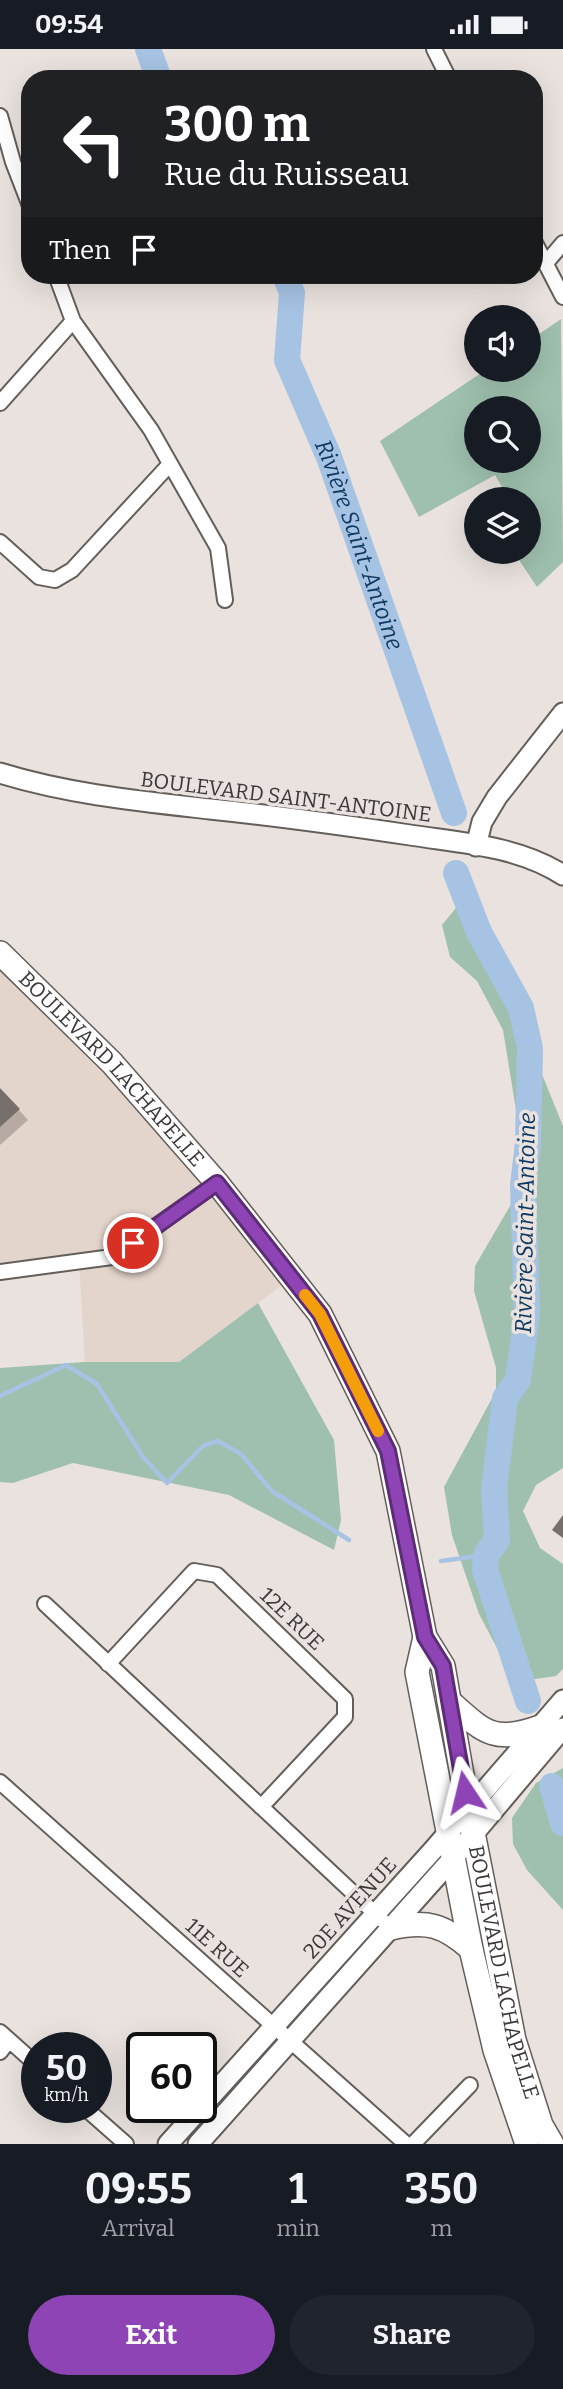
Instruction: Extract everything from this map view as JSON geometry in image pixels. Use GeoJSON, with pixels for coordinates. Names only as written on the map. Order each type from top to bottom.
{"type":"FeatureCollection","features":[{"type":"Feature","properties":{"kind":"main road","name":"BOULEVARD LACHAPELLE"},"geometry":{"type":"LineString","coordinates":[[0,953],[112,1063],[217,1183],[320,1314],[388,1451],[425,1637],[443,1666],[468,1809],[514,2040],[541,2125],[552,2144]]}},
{"type":"Feature","properties":{"kind":"main road","name":"BOULEVARD LACHAPELLE"},"geometry":{"type":"LineString","coordinates":[[425,1637],[418,1672],[471,1949],[495,2050],[527,2144]]}},
{"type":"Feature","properties":{"kind":"main road"},"geometry":{"type":"LineString","coordinates":[[449,1701],[472,1722],[494,1735],[520,1734],[552,1727]]}},
{"type":"Feature","properties":{"kind":"main road"},"geometry":{"type":"LineString","coordinates":[[383,1920],[433,1926],[454,1934],[471,1949]]}},
{"type":"Feature","properties":{"kind":"street"},"geometry":{"type":"LineString","coordinates":[[434,49],[444,70]]}},
{"type":"Feature","properties":{"kind":"street"},"geometry":{"type":"LineString","coordinates":[[0,116],[6,164],[21,190]]}},
{"type":"Feature","properties":{"kind":"street"},"geometry":{"type":"LineString","coordinates":[[545,263],[563,243]]}},
{"type":"Feature","properties":{"kind":"street"},"geometry":{"type":"LineString","coordinates":[[543,259],[563,297]]}},
{"type":"Feature","properties":{"kind":"street"},"geometry":{"type":"LineString","coordinates":[[59,284],[73,321],[151,430],[218,548],[225,600]]}},
{"type":"Feature","properties":{"kind":"street"},"geometry":{"type":"LineString","coordinates":[[0,403],[73,321]]}},
{"type":"Feature","properties":{"kind":"street"},"geometry":{"type":"LineString","coordinates":[[0,542],[38,577],[55,580],[72,570],[170,464]]}},
{"type":"Feature","properties":{"kind":"street"},"geometry":{"type":"LineString","coordinates":[[476,846],[482,822],[497,797],[563,713]]}},
{"type":"Feature","properties":{"kind":"street","name":"BOULEVARD SAINT-ANTOINE"},"geometry":{"type":"LineString","coordinates":[[0,773],[28,782],[128,800],[325,822],[514,852],[563,875]]}},
{"type":"Feature","properties":{"kind":"street"},"geometry":{"type":"LineString","coordinates":[[0,1272],[111,1257],[217,1183]]}},
{"type":"Feature","properties":{"kind":"street","name":"12E RUE"},"geometry":{"type":"LineString","coordinates":[[108,1664],[194,1571],[217,1575],[345,1699],[345,1717],[261,1807]]}},
{"type":"Feature","properties":{"kind":"street"},"geometry":{"type":"LineString","coordinates":[[45,1604],[383,1920]]}},
{"type":"Feature","properties":{"kind":"street","name":"20E AVENUE"},"geometry":{"type":"LineString","coordinates":[[168,2144],[274,2027],[383,1920],[454,1857],[552,1727],[563,1700]]}},
{"type":"Feature","properties":{"kind":"street","name":"20E AVENUE"},"geometry":{"type":"LineString","coordinates":[[198,2144],[289,2042],[449,1831],[552,1727]]}},
{"type":"Feature","properties":{"kind":"street","name":"11E RUE"},"geometry":{"type":"LineString","coordinates":[[0,1782],[406,2144]]}},
{"type":"Feature","properties":{"kind":"street"},"geometry":{"type":"LineString","coordinates":[[3,2041],[21,2054]]}},
{"type":"Feature","properties":{"kind":"street"},"geometry":{"type":"LineString","coordinates":[[413,2144],[470,2085]]}},
{"type":"Feature","properties":{"kind":"street"},"geometry":{"type":"LineString","coordinates":[[102,2123],[126,2144]]}},
{"type":"Feature","properties":{"kind":"shaded area"},"geometry":{"type":"Polygon","coordinates":[[[0,946],[266,1246],[283,1284],[179,1362],[85,1362],[79,1262],[0,1269],[0,946]]]}},
{"type":"Feature","properties":{"kind":"green space"},"geometry":{"type":"Polygon","coordinates":[[[561,319],[563,562],[537,587],[522,564],[541,564],[541,487],[502,487],[495,475],[473,487],[464,487],[464,492],[419,517],[380,441],[468,382],[541,382],[541,333],[561,319]]]}},
{"type":"Feature","properties":{"kind":"green space"},"geometry":{"type":"Polygon","coordinates":[[[460,903],[507,988],[563,1126],[563,1468],[536,1485],[523,1511],[540,1548],[563,1564],[563,1669],[556,1676],[515,1682],[479,1614],[452,1535],[444,1487],[496,1391],[496,1368],[474,1291],[475,1266],[527,1177],[503,1030],[477,981],[450,957],[442,925],[460,903]]]}},
{"type":"Feature","properties":{"kind":"green space"},"geometry":{"type":"Polygon","coordinates":[[[258,1303],[334,1440],[341,1520],[334,1550],[229,1495],[73,1463],[13,1483],[0,1482],[0,1368],[85,1362],[179,1362],[258,1303]]]}},
{"type":"Feature","properties":{"kind":"green space"},"geometry":{"type":"Polygon","coordinates":[[[563,1768],[563,1910],[527,1870],[513,1844],[512,1818],[536,1783],[563,1768]]]}},
{"type":"Feature","properties":{"kind":"building"},"geometry":{"type":"Polygon","coordinates":[[[0,1088],[20,1109],[0,1127],[0,1088]]]}},
{"type":"Feature","properties":{"kind":"building"},"geometry":{"type":"Polygon","coordinates":[[[563,1515],[563,1538],[552,1530],[563,1515]]]}},
{"type":"Feature","properties":{"kind":"waterway","name":"Rivière Saint-Antoine"},"geometry":{"type":"LineString","coordinates":[[148,49],[156,70]]}},
{"type":"Feature","properties":{"kind":"waterway","name":"Rivière Saint-Antoine"},"geometry":{"type":"LineString","coordinates":[[288,284],[292,293],[287,360],[329,457],[454,813]]}},
{"type":"Feature","properties":{"kind":"waterway","name":"Rivière Saint-Antoine"},"geometry":{"type":"LineString","coordinates":[[456,873],[479,932],[521,1008],[530,1048],[528,1143],[523,1185],[527,1314],[518,1380],[505,1398],[494,1489],[497,1540],[486,1555],[485,1570],[528,1701]]}},
{"type":"Feature","properties":{"kind":"waterway"},"geometry":{"type":"LineString","coordinates":[[0,1396],[66,1365],[97,1384],[143,1457],[167,1483],[203,1446],[218,1441],[241,1454],[272,1491],[349,1540]]}},
{"type":"Feature","properties":{"kind":"waterway"},"geometry":{"type":"LineString","coordinates":[[441,1561],[486,1555]]}},
{"type":"Feature","properties":{"kind":"waterway","name":"Rivière Saint-Antoine"},"geometry":{"type":"LineString","coordinates":[[552,1786],[563,1823]]}},
{"type":"Feature","properties":{"kind":"slow traffic"},"geometry":{"type":"LineString","coordinates":[[305,1295],[320,1314],[378,1431]]}},
{"type":"Feature","properties":{"kind":"route"},"geometry":{"type":"LineString","coordinates":[[133,1243],[217,1183],[320,1314],[388,1451],[425,1637],[443,1666],[465,1792]]}}]}
